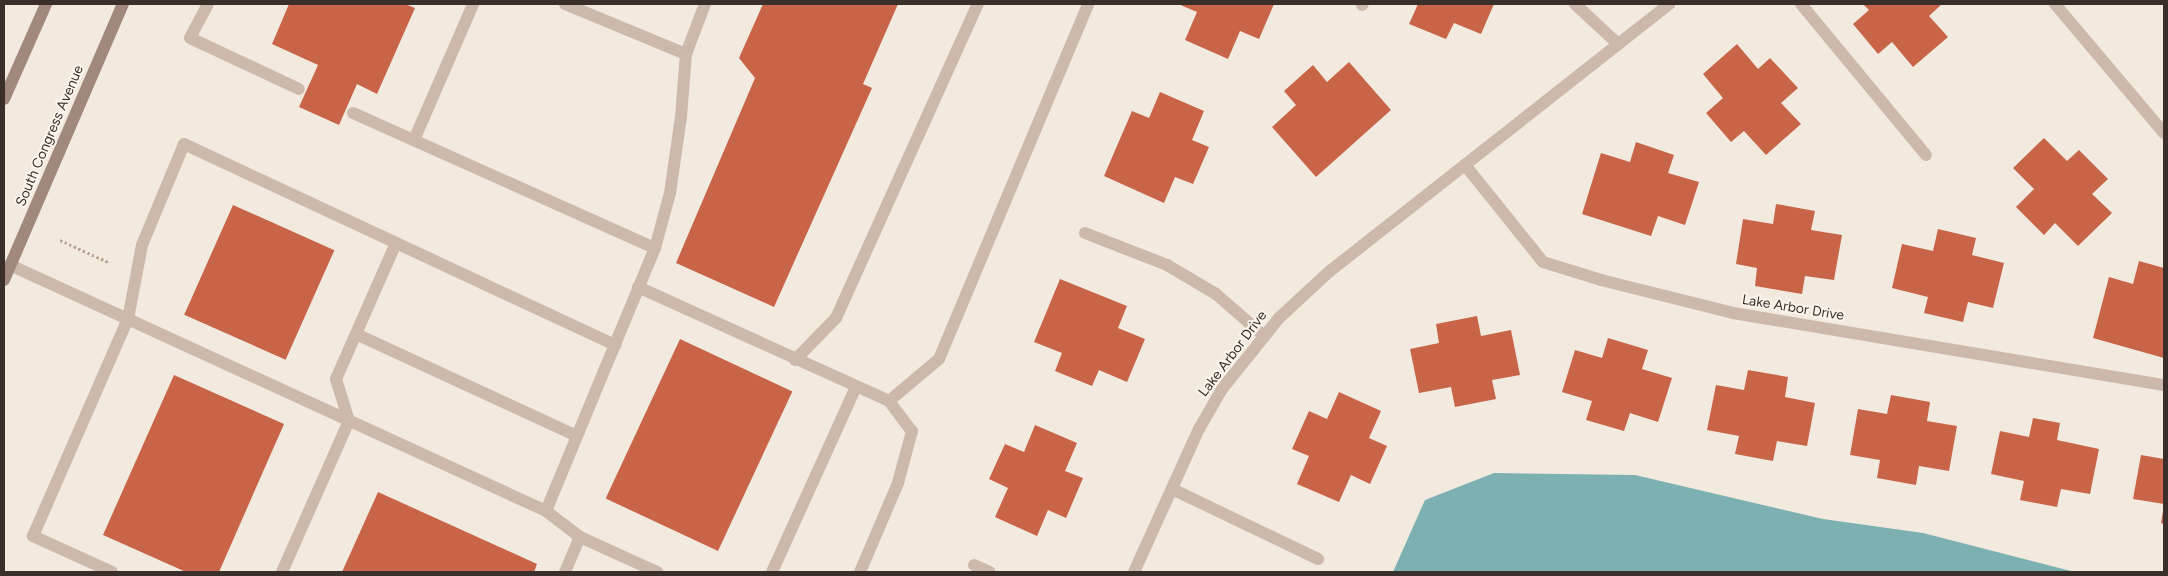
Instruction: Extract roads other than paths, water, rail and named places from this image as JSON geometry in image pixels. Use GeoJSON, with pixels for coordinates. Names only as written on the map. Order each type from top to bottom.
{"type":"FeatureCollection","features":[{"type":"Feature","properties":{"kind":"main road"},"geometry":{"type":"LineString","coordinates":[[4,99],[46,4]]}},
{"type":"Feature","properties":{"kind":"main road","name":"South Congress Avenue"},"geometry":{"type":"LineString","coordinates":[[4,280],[123,4]]}},
{"type":"Feature","properties":{"kind":"street"},"geometry":{"type":"LineString","coordinates":[[208,4],[190,38],[298,88]]}},
{"type":"Feature","properties":{"kind":"street"},"geometry":{"type":"LineString","coordinates":[[414,140],[473,4]]}},
{"type":"Feature","properties":{"kind":"street"},"geometry":{"type":"LineString","coordinates":[[565,4],[686,54]]}},
{"type":"Feature","properties":{"kind":"street"},"geometry":{"type":"LineString","coordinates":[[546,511],[655,248],[670,193],[681,117],[686,54],[705,4]]}},
{"type":"Feature","properties":{"kind":"street"},"geometry":{"type":"LineString","coordinates":[[795,360],[836,318],[978,4]]}},
{"type":"Feature","properties":{"kind":"street"},"geometry":{"type":"LineString","coordinates":[[889,401],[939,359],[1088,4]]}},
{"type":"Feature","properties":{"kind":"street"},"geometry":{"type":"LineString","coordinates":[[1575,4],[1618,44]]}},
{"type":"Feature","properties":{"kind":"street","name":"Lake Arbor Drive"},"geometry":{"type":"LineString","coordinates":[[1134,572],[1199,428],[1222,389],[1263,334],[1330,271],[1670,4]]}},
{"type":"Feature","properties":{"kind":"street"},"geometry":{"type":"LineString","coordinates":[[1801,4],[1926,155]]}},
{"type":"Feature","properties":{"kind":"street"},"geometry":{"type":"LineString","coordinates":[[2055,4],[2164,133]]}},
{"type":"Feature","properties":{"kind":"street"},"geometry":{"type":"LineString","coordinates":[[353,113],[655,248]]}},
{"type":"Feature","properties":{"kind":"street"},"geometry":{"type":"LineString","coordinates":[[112,572],[32,536],[128,319],[142,245],[184,144],[614,345]]}},
{"type":"Feature","properties":{"kind":"street","name":"Lake Arbor Drive"},"geometry":{"type":"LineString","coordinates":[[1465,165],[1543,262],[1601,280],[1733,314],[2164,384]]}},
{"type":"Feature","properties":{"kind":"street"},"geometry":{"type":"LineString","coordinates":[[1085,233],[1167,265],[1216,294],[1263,334]]}},
{"type":"Feature","properties":{"kind":"street"},"geometry":{"type":"LineString","coordinates":[[282,572],[349,421],[336,379],[396,242]]}},
{"type":"Feature","properties":{"kind":"street"},"geometry":{"type":"LineString","coordinates":[[10,265],[546,511],[580,537],[657,572]]}},
{"type":"Feature","properties":{"kind":"street"},"geometry":{"type":"LineString","coordinates":[[638,288],[889,401],[912,431],[898,483],[860,572]]}},
{"type":"Feature","properties":{"kind":"street"},"geometry":{"type":"LineString","coordinates":[[356,334],[577,436]]}},
{"type":"Feature","properties":{"kind":"street"},"geometry":{"type":"LineString","coordinates":[[772,572],[856,387]]}},
{"type":"Feature","properties":{"kind":"street"},"geometry":{"type":"LineString","coordinates":[[1172,489],[1318,559]]}},
{"type":"Feature","properties":{"kind":"street"},"geometry":{"type":"LineString","coordinates":[[565,572],[580,537]]}},
{"type":"Feature","properties":{"kind":"street"},"geometry":{"type":"LineString","coordinates":[[974,565],[990,572]]}},
{"type":"Feature","properties":{"kind":"water"},"geometry":{"type":"Polygon","coordinates":[[[1494,473],[1635,475],[1823,519],[1923,533],[2075,572],[1393,572],[1425,500],[1494,473]]]}}]}
